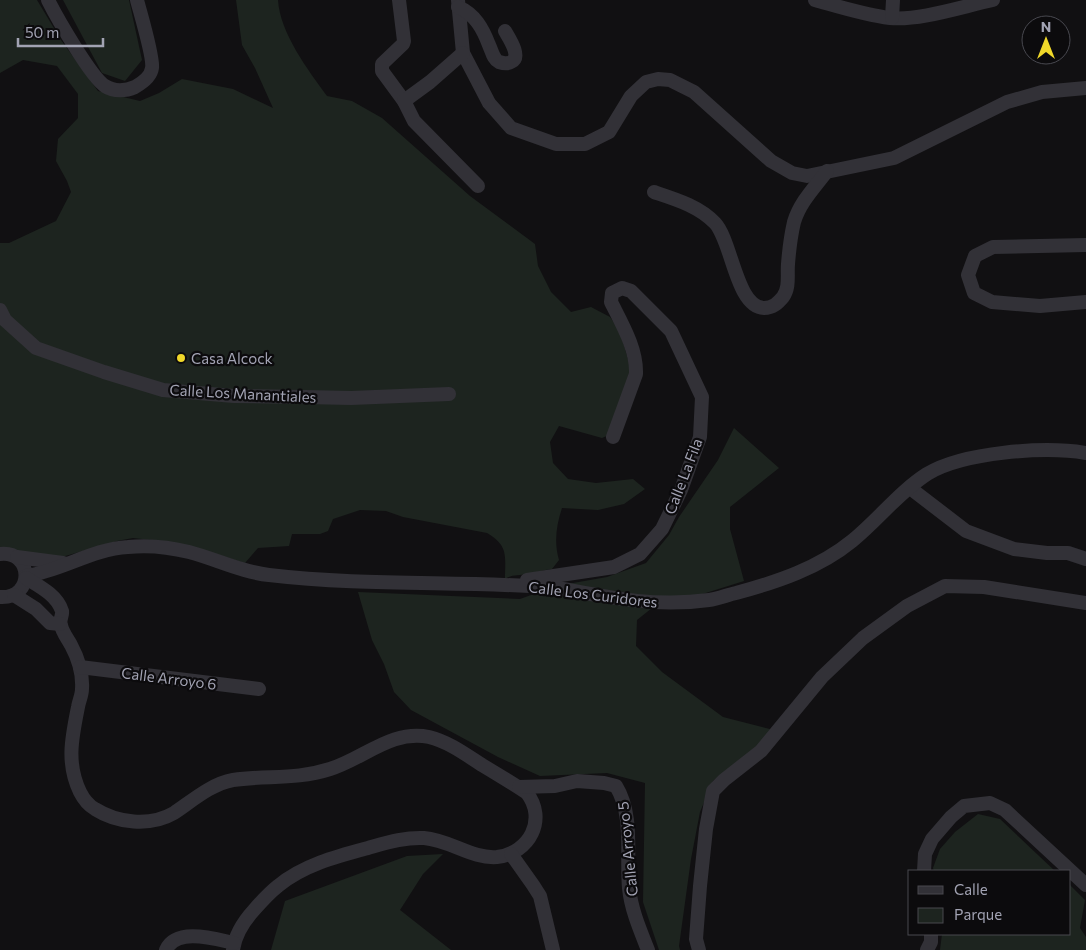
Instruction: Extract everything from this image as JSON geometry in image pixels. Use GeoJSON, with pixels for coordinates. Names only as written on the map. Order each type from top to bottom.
{"type":"FeatureCollection","features":[{"type":"Feature","properties":{"kind":"street"},"geometry":{"type":"LineString","coordinates":[[48,0],[93,75],[104,86],[114,90],[129,90],[140,84],[148,77],[153,66],[137,0]]}},
{"type":"Feature","properties":{"kind":"street"},"geometry":{"type":"LineString","coordinates":[[399,0],[404,41],[382,64],[382,71],[404,101],[414,121],[478,186]]}},
{"type":"Feature","properties":{"kind":"street"},"geometry":{"type":"LineString","coordinates":[[815,0],[852,11],[892,18],[919,16],[993,0]]}},
{"type":"Feature","properties":{"kind":"street"},"geometry":{"type":"LineString","coordinates":[[892,18],[893,0]]}},
{"type":"Feature","properties":{"kind":"street"},"geometry":{"type":"LineString","coordinates":[[458,4],[474,17],[485,34],[494,56],[500,62],[510,63],[514,59],[515,52],[505,31]]}},
{"type":"Feature","properties":{"kind":"street"},"geometry":{"type":"LineString","coordinates":[[458,4],[463,53],[489,103],[511,128],[556,144],[585,144],[609,132],[631,96],[646,82],[658,78],[670,80],[694,92],[771,161],[792,174],[807,176],[894,158],[1007,102],[1042,92],[1086,88]]}},
{"type":"Feature","properties":{"kind":"street"},"geometry":{"type":"LineString","coordinates":[[404,101],[430,82],[463,53]]}},
{"type":"Feature","properties":{"kind":"street"},"geometry":{"type":"LineString","coordinates":[[654,192],[693,206],[716,223],[728,248],[744,293],[753,305],[768,308],[779,303],[787,291],[788,263],[794,222],[803,202],[827,171]]}},
{"type":"Feature","properties":{"kind":"street"},"geometry":{"type":"LineString","coordinates":[[1086,245],[993,247],[975,256],[968,275],[974,293],[992,302],[1040,306],[1086,302]]}},
{"type":"Feature","properties":{"kind":"street","name":"Calle La Fila"},"geometry":{"type":"LineString","coordinates":[[499,584],[614,567],[640,554],[662,529],[681,490],[700,437],[702,397],[671,330],[631,291],[622,288],[612,294],[611,302],[634,353],[636,374],[613,438]]}},
{"type":"Feature","properties":{"kind":"street","name":"Calle Los Manantiales"},"geometry":{"type":"LineString","coordinates":[[0,310],[5,320],[36,348],[163,390],[234,396],[351,398],[449,394]]}},
{"type":"Feature","properties":{"kind":"street","name":"Calle Los Curidores"},"geometry":{"type":"LineString","coordinates":[[26,577],[91,555],[125,547],[157,547],[189,552],[243,571],[267,575],[351,581],[553,587],[632,601],[710,600],[763,586],[808,569],[851,542],[928,474],[950,464],[978,457],[1045,451],[1086,453]]}},
{"type":"Feature","properties":{"kind":"street"},"geometry":{"type":"LineString","coordinates":[[910,488],[966,531],[1014,549],[1047,553],[1068,553],[1086,559]]}},
{"type":"Feature","properties":{"kind":"street"},"geometry":{"type":"LineString","coordinates":[[1,553],[66,564]]}},
{"type":"Feature","properties":{"kind":"street"},"geometry":{"type":"LineString","coordinates":[[7,596],[20,591],[26,577],[25,569],[17,557]]}},
{"type":"Feature","properties":{"kind":"street"},"geometry":{"type":"LineString","coordinates":[[26,577],[56,600],[62,612],[60,624],[72,646],[80,667],[83,690],[78,705],[72,743],[71,765],[74,779],[83,797],[93,808],[123,820],[143,822],[160,819],[174,813],[204,793],[231,780],[295,777],[314,773],[338,766],[387,742],[415,736],[428,737],[458,748],[519,787],[533,801],[536,815],[535,827],[524,846],[511,854],[496,857],[480,856],[445,842],[424,838],[398,840],[340,856],[296,874],[278,885],[246,919],[234,946],[194,936],[179,938],[166,950]]}},
{"type":"Feature","properties":{"kind":"street"},"geometry":{"type":"LineString","coordinates":[[699,950],[696,939],[700,886],[706,829],[713,791],[761,750],[822,677],[863,638],[907,606],[945,586],[984,587],[1086,603]]}},
{"type":"Feature","properties":{"kind":"street"},"geometry":{"type":"LineString","coordinates":[[7,596],[36,609],[50,623],[60,624]]}},
{"type":"Feature","properties":{"kind":"street","name":"Calle Arroyo 6"},"geometry":{"type":"LineString","coordinates":[[80,667],[259,688]]}},
{"type":"Feature","properties":{"kind":"street","name":"Calle Arroyo 5"},"geometry":{"type":"LineString","coordinates":[[519,787],[555,786],[577,781],[616,786],[621,793],[626,815],[629,888],[632,903],[648,950]]}},
{"type":"Feature","properties":{"kind":"street"},"geometry":{"type":"LineString","coordinates":[[924,870],[925,854],[928,846],[951,817],[964,806],[990,803],[1005,810],[1071,870]]}},
{"type":"Feature","properties":{"kind":"street"},"geometry":{"type":"LineString","coordinates":[[511,854],[540,896],[553,950]]}},
{"type":"Feature","properties":{"kind":"street"},"geometry":{"type":"LineString","coordinates":[[1071,870],[1086,884]]}},
{"type":"Feature","properties":{"kind":"street"},"geometry":{"type":"LineString","coordinates":[[928,950],[931,935]]}},
{"type":"Feature","properties":{"kind":"green space"},"geometry":{"type":"Polygon","coordinates":[[[0,0],[37,0],[61,40],[98,91],[140,101],[159,93],[182,79],[233,89],[273,108],[255,68],[242,45],[236,0],[278,0],[280,13],[289,38],[327,96],[352,101],[382,118],[470,196],[535,244],[538,266],[551,292],[571,312],[591,307],[610,317],[620,331],[631,370],[616,432],[602,438],[559,426],[550,442],[553,463],[568,479],[596,483],[633,479],[645,489],[624,504],[598,510],[562,508],[556,534],[559,560],[552,569],[505,579],[504,552],[499,542],[487,533],[403,517],[386,511],[360,510],[333,519],[328,531],[320,534],[292,534],[289,546],[258,548],[245,563],[169,542],[133,538],[62,557],[0,549],[0,243],[9,243],[56,221],[71,192],[56,161],[58,139],[78,118],[78,94],[57,66],[23,60],[0,73],[0,0]]]}},
{"type":"Feature","properties":{"kind":"green space"},"geometry":{"type":"Polygon","coordinates":[[[63,0],[129,0],[142,60],[125,81],[102,73],[63,0]]]}},
{"type":"Feature","properties":{"kind":"green space"},"geometry":{"type":"Polygon","coordinates":[[[734,428],[779,468],[730,507],[730,529],[744,581],[693,597],[662,600],[637,620],[636,646],[662,672],[723,717],[781,732],[713,781],[700,812],[691,859],[680,950],[659,950],[643,902],[645,783],[607,773],[540,776],[498,757],[411,710],[394,692],[384,664],[372,640],[358,592],[520,599],[556,586],[607,577],[646,563],[669,535],[718,460],[734,428]]]}},
{"type":"Feature","properties":{"kind":"green space"},"geometry":{"type":"Polygon","coordinates":[[[978,814],[1000,819],[1054,870],[934,870],[940,849],[955,832],[978,814]]]}},
{"type":"Feature","properties":{"kind":"green space"},"geometry":{"type":"Polygon","coordinates":[[[443,854],[423,874],[400,910],[451,950],[271,950],[285,901],[407,856],[443,854]]]}},
{"type":"Feature","properties":{"kind":"green space"},"geometry":{"type":"Polygon","coordinates":[[[1071,886],[1085,900],[1080,928],[1086,937],[1086,950],[940,950],[942,935],[1071,935],[1071,886]]]}},
{"type":"Feature","properties":{"kind":"place","name":"Casa Alcock"},"geometry":{"type":"Point","coordinates":[181,358]}}]}
